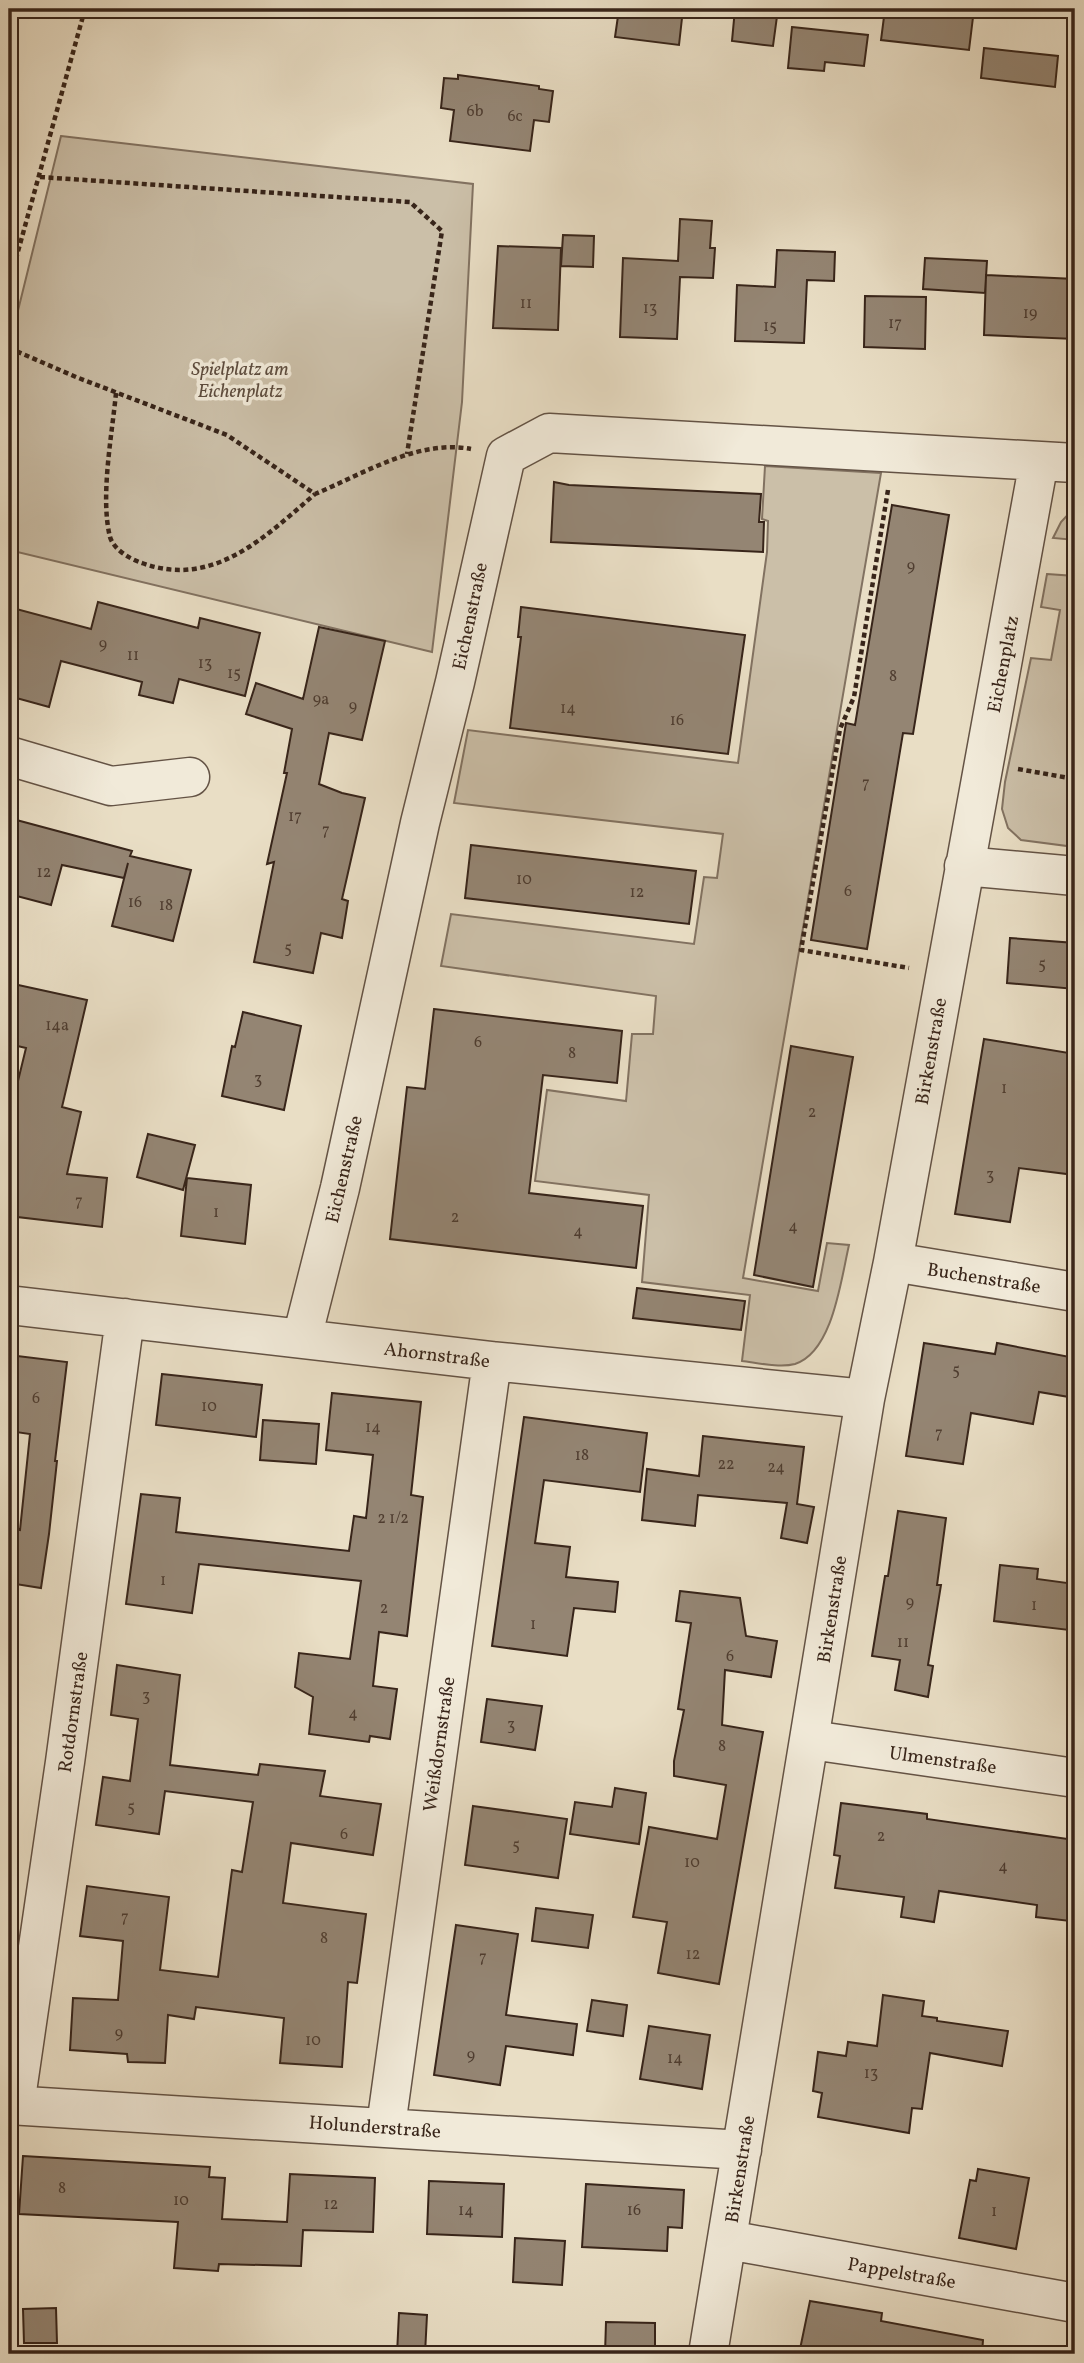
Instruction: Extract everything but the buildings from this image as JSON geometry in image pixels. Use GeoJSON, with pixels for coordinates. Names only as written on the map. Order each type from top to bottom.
{"type":"FeatureCollection","features":[{"type":"Feature","properties":{"kind":"street"},"geometry":{"type":"LineString","coordinates":[[506,456],[549,433],[1057,462]]}},
{"type":"Feature","properties":{"kind":"street","name":"Eichenstraße"},"geometry":{"type":"LineString","coordinates":[[302,1338],[340,1188],[420,822],[506,456]]}},
{"type":"Feature","properties":{"kind":"street","name":"Eichenplatz"},"geometry":{"type":"LineString","coordinates":[[964,866],[983,762],[1057,462]]}},
{"type":"Feature","properties":{"kind":"street"},"geometry":{"type":"LineString","coordinates":[[9,756],[111,786],[190,777]]}},
{"type":"Feature","properties":{"kind":"street"},"geometry":{"type":"LineString","coordinates":[[964,866],[1075,876]]}},
{"type":"Feature","properties":{"kind":"street","name":"Birkenstraße"},"geometry":{"type":"LineString","coordinates":[[708,2354],[865,1399],[964,866]]}},
{"type":"Feature","properties":{"kind":"street","name":"Buchenstraße"},"geometry":{"type":"LineString","coordinates":[[892,1262],[1075,1292]]}},
{"type":"Feature","properties":{"kind":"street","name":"Ahornstraße"},"geometry":{"type":"LineString","coordinates":[[9,1305],[492,1361],[865,1399]]}},
{"type":"Feature","properties":{"kind":"street","name":"Rotdornstraße"},"geometry":{"type":"LineString","coordinates":[[12,2105],[65,1762],[125,1318]]}},
{"type":"Feature","properties":{"kind":"street","name":"Weißdornstraße"},"geometry":{"type":"LineString","coordinates":[[386,2126],[492,1361]]}},
{"type":"Feature","properties":{"kind":"street","name":"Ulmenstraße"},"geometry":{"type":"LineString","coordinates":[[811,1740],[1075,1778]]}},
{"type":"Feature","properties":{"kind":"street","name":"Holunderstraße"},"geometry":{"type":"LineString","coordinates":[[12,2105],[742,2150]]}},
{"type":"Feature","properties":{"kind":"street","name":"Pappelstraße"},"geometry":{"type":"LineString","coordinates":[[728,2240],[1075,2303]]}},
{"type":"Feature","properties":{"kind":"path"},"geometry":{"type":"LineString","coordinates":[[9,284],[85,9]]}},
{"type":"Feature","properties":{"kind":"path"},"geometry":{"type":"LineString","coordinates":[[40,177],[410,202],[442,231],[407,454]]}},
{"type":"Feature","properties":{"kind":"path"},"geometry":{"type":"LineString","coordinates":[[9,348],[116,393],[227,435],[315,494]]}},
{"type":"Feature","properties":{"kind":"path"},"geometry":{"type":"LineString","coordinates":[[116,393],[106,501],[111,540],[128,558],[155,568],[191,571],[215,563],[253,545],[315,494],[407,454],[453,446],[506,456]]}},
{"type":"Feature","properties":{"kind":"path"},"geometry":{"type":"LineString","coordinates":[[895,454],[854,697],[840,729],[801,950],[944,974]]}},
{"type":"Feature","properties":{"kind":"path"},"geometry":{"type":"LineString","coordinates":[[983,762],[1075,779]]}},
{"type":"Feature","properties":{"kind":"green space","name":"Spielplatz am Eichenplatz"},"geometry":{"type":"Polygon","coordinates":[[[61,136],[473,184],[462,402],[432,652],[9,550],[9,347],[61,136]]]}},
{"type":"Feature","properties":{"kind":"green space"},"geometry":{"type":"Polygon","coordinates":[[[765,466],[881,473],[743,1278],[818,1291],[827,1243],[849,1245],[827,1330],[808,1357],[795,1364],[783,1366],[742,1361],[750,1295],[642,1282],[649,1195],[535,1181],[547,1090],[626,1101],[632,1034],[653,1034],[656,996],[441,966],[451,914],[694,944],[704,877],[717,878],[723,834],[454,803],[468,730],[738,763],[767,552],[768,521],[762,519],[765,466]]]}},
{"type":"Feature","properties":{"kind":"green space"},"geometry":{"type":"Polygon","coordinates":[[[1075,507],[1075,540],[1053,538],[1061,522],[1075,507]]]}},
{"type":"Feature","properties":{"kind":"green space"},"geometry":{"type":"Polygon","coordinates":[[[1047,574],[1075,576],[1075,847],[1021,840],[1008,828],[1002,809],[1005,782],[1031,658],[1051,660],[1060,610],[1041,607],[1047,574]]]}}]}
